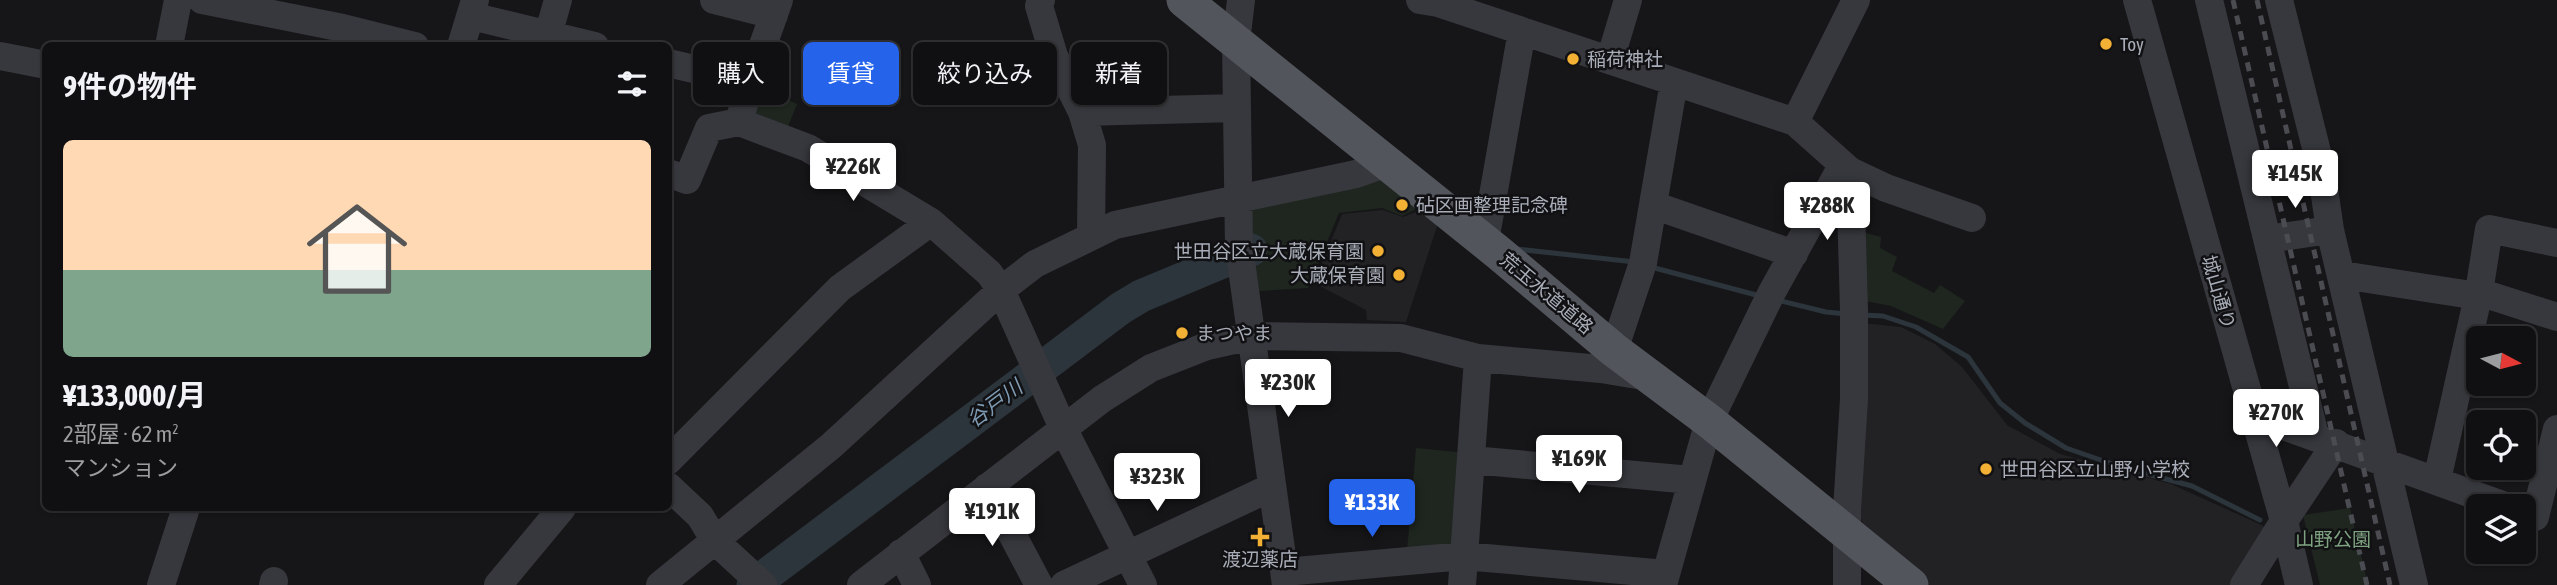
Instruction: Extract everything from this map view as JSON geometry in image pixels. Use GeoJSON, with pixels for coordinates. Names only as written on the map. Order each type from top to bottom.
{"type":"FeatureCollection","features":[{"type":"Feature","properties":{"kind":"main road","name":"荒玉水道道路"},"geometry":{"type":"LineString","coordinates":[[1184,0],[1485,241],[1614,350],[1709,421],[1911,585]]}},
{"type":"Feature","properties":{"kind":"street"},"geometry":{"type":"LineString","coordinates":[[170,42],[178,0]]}},
{"type":"Feature","properties":{"kind":"street"},"geometry":{"type":"LineString","coordinates":[[202,0],[344,28],[399,42]]}},
{"type":"Feature","properties":{"kind":"street"},"geometry":{"type":"LineString","coordinates":[[548,34],[558,0]]}},
{"type":"Feature","properties":{"kind":"street"},"geometry":{"type":"LineString","coordinates":[[714,0],[777,7],[764,42]]}},
{"type":"Feature","properties":{"kind":"street"},"geometry":{"type":"LineString","coordinates":[[1041,0],[1039,6],[1054,56],[1082,112],[1092,145],[1091,235]]}},
{"type":"Feature","properties":{"kind":"street"},"geometry":{"type":"LineString","coordinates":[[1241,0],[1236,42],[1240,252],[1286,578],[1464,556],[1664,580],[1709,421],[1769,298],[1846,169]]}},
{"type":"Feature","properties":{"kind":"street"},"geometry":{"type":"LineString","coordinates":[[1610,60],[1628,0]]}},
{"type":"Feature","properties":{"kind":"street"},"geometry":{"type":"LineString","coordinates":[[1795,122],[1856,0]]}},
{"type":"Feature","properties":{"kind":"street","name":"城山通り"},"geometry":{"type":"LineString","coordinates":[[2137,0],[2284,521],[2299,585]]}},
{"type":"Feature","properties":{"kind":"street"},"geometry":{"type":"LineString","coordinates":[[2210,0],[2267,239],[2326,440],[2284,521],[2244,585]]}},
{"type":"Feature","properties":{"kind":"street"},"geometry":{"type":"LineString","coordinates":[[2279,0],[2321,169],[2330,230],[2343,275],[2414,585]]}},
{"type":"Feature","properties":{"kind":"street"},"geometry":{"type":"LineString","coordinates":[[1432,1],[1795,122],[1846,169],[1886,188],[1972,218]]}},
{"type":"Feature","properties":{"kind":"street"},"geometry":{"type":"LineString","coordinates":[[462,42],[473,8],[579,42]]}},
{"type":"Feature","properties":{"kind":"street"},"geometry":{"type":"LineString","coordinates":[[1485,241],[1522,31]]}},
{"type":"Feature","properties":{"kind":"street"},"geometry":{"type":"LineString","coordinates":[[0,56],[42,64]]}},
{"type":"Feature","properties":{"kind":"street"},"geometry":{"type":"LineString","coordinates":[[672,64],[693,69]]}},
{"type":"Feature","properties":{"kind":"street"},"geometry":{"type":"LineString","coordinates":[[1614,350],[1642,268],[1674,82]]}},
{"type":"Feature","properties":{"kind":"street"},"geometry":{"type":"LineString","coordinates":[[739,122],[744,105]]}},
{"type":"Feature","properties":{"kind":"street"},"geometry":{"type":"LineString","coordinates":[[1082,112],[1237,108]]}},
{"type":"Feature","properties":{"kind":"street"},"geometry":{"type":"LineString","coordinates":[[672,174],[687,180],[709,128],[739,122],[807,148],[931,222],[989,273],[1001,290],[1063,428],[1143,585]]}},
{"type":"Feature","properties":{"kind":"street"},"geometry":{"type":"LineString","coordinates":[[660,585],[831,446],[1001,290],[1035,264],[1115,225],[1356,174],[1387,163]]}},
{"type":"Feature","properties":{"kind":"street"},"geometry":{"type":"LineString","coordinates":[[1846,169],[1854,314],[1854,399],[1847,510],[1849,535],[1846,585]]}},
{"type":"Feature","properties":{"kind":"street"},"geometry":{"type":"LineString","coordinates":[[1653,205],[1794,254]]}},
{"type":"Feature","properties":{"kind":"street"},"geometry":{"type":"LineString","coordinates":[[672,457],[840,288],[931,222]]}},
{"type":"Feature","properties":{"kind":"street"},"geometry":{"type":"LineString","coordinates":[[2437,480],[2479,294],[2489,229],[2557,243]]}},
{"type":"Feature","properties":{"kind":"street"},"geometry":{"type":"LineString","coordinates":[[2267,239],[2330,230]]}},
{"type":"Feature","properties":{"kind":"street"},"geometry":{"type":"LineString","coordinates":[[2343,275],[2479,294],[2557,317]]}},
{"type":"Feature","properties":{"kind":"street"},"geometry":{"type":"LineString","coordinates":[[861,585],[1063,428],[1151,368],[1191,351],[1252,337],[1401,338],[1478,358],[1601,369],[1649,377]]}},
{"type":"Feature","properties":{"kind":"street"},"geometry":{"type":"LineString","coordinates":[[1462,585],[1478,358]]}},
{"type":"Feature","properties":{"kind":"street"},"geometry":{"type":"LineString","coordinates":[[2253,415],[2474,494]]}},
{"type":"Feature","properties":{"kind":"street"},"geometry":{"type":"LineString","coordinates":[[2539,518],[2557,429]]}},
{"type":"Feature","properties":{"kind":"street"},"geometry":{"type":"LineString","coordinates":[[1472,460],[1691,480]]}},
{"type":"Feature","properties":{"kind":"street"},"geometry":{"type":"LineString","coordinates":[[987,487],[1039,585]]}},
{"type":"Feature","properties":{"kind":"street"},"geometry":{"type":"LineString","coordinates":[[1065,585],[1272,487]]}},
{"type":"Feature","properties":{"kind":"street"},"geometry":{"type":"LineString","coordinates":[[672,490],[700,516],[715,541],[758,580]]}},
{"type":"Feature","properties":{"kind":"street"},"geometry":{"type":"LineString","coordinates":[[160,585],[185,511]]}},
{"type":"Feature","properties":{"kind":"street"},"geometry":{"type":"LineString","coordinates":[[498,585],[560,511]]}},
{"type":"Feature","properties":{"kind":"street"},"geometry":{"type":"LineString","coordinates":[[901,553],[917,585]]}},
{"type":"Feature","properties":{"kind":"shaded area","name":"世田谷区立大蔵保育園"},"geometry":{"type":"Polygon","coordinates":[[[1426,208],[1439,220],[1406,322],[1367,320],[1366,310],[1314,283],[1342,214],[1383,210],[1403,217],[1426,208]]]}},
{"type":"Feature","properties":{"kind":"shaded area","name":"世田谷区立山野小学校"},"geometry":{"type":"Polygon","coordinates":[[[1862,323],[1901,327],[1935,344],[1962,367],[2007,425],[2060,454],[2171,484],[2268,528],[2231,585],[1930,585],[1864,534],[1856,490],[1862,323]]]}},
{"type":"Feature","properties":{"kind":"green space"},"geometry":{"type":"Polygon","coordinates":[[[789,101],[797,104],[786,132],[759,121],[753,109],[754,105],[789,105],[789,101]]]}},
{"type":"Feature","properties":{"kind":"green space"},"geometry":{"type":"Polygon","coordinates":[[[1376,174],[1422,206],[1402,216],[1382,208],[1339,213],[1308,288],[1259,291],[1248,215],[1256,203],[1376,174]]]}},
{"type":"Feature","properties":{"kind":"green space"},"geometry":{"type":"Polygon","coordinates":[[[1859,231],[1881,237],[1880,248],[1897,257],[1892,271],[1934,293],[1940,285],[1965,301],[1943,329],[1891,306],[1861,300],[1859,231]]]}},
{"type":"Feature","properties":{"kind":"green space"},"geometry":{"type":"Polygon","coordinates":[[[1416,448],[1467,453],[1460,546],[1407,551],[1416,448]]]}},
{"type":"Feature","properties":{"kind":"green space","name":"山野公園"},"geometry":{"type":"Polygon","coordinates":[[[2350,508],[2368,585],[2320,585],[2303,515],[2350,508]]]}},
{"type":"Feature","properties":{"kind":"waterway"},"geometry":{"type":"LineString","coordinates":[[1516,249],[1635,262]]}},
{"type":"Feature","properties":{"kind":"waterway","name":"谷戸川"},"geometry":{"type":"LineString","coordinates":[[753,585],[1121,308],[1141,296],[1251,250]]}},
{"type":"Feature","properties":{"kind":"waterway"},"geometry":{"type":"LineString","coordinates":[[1651,267],[1760,296]]}},
{"type":"Feature","properties":{"kind":"waterway"},"geometry":{"type":"LineString","coordinates":[[1777,300],[1846,314]]}},
{"type":"Feature","properties":{"kind":"waterway"},"geometry":{"type":"LineString","coordinates":[[1862,315],[1883,316],[1916,327],[1968,357],[2000,403],[2025,423],[2066,448],[2121,467],[2192,486],[2260,520]]}},
{"type":"Feature","properties":{"kind":"railway"},"geometry":{"type":"LineString","coordinates":[[2233,0],[2367,585]]}},
{"type":"Feature","properties":{"kind":"railway"},"geometry":{"type":"LineString","coordinates":[[2257,0],[2390,585]]}},
{"type":"Feature","properties":{"kind":"place","name":"Toy"},"geometry":{"type":"Point","coordinates":[2106,44]}},
{"type":"Feature","properties":{"kind":"place","name":"稲荷神社"},"geometry":{"type":"Point","coordinates":[1573,59]}},
{"type":"Feature","properties":{"kind":"place","name":"砧区画整理記念碑"},"geometry":{"type":"Point","coordinates":[1402,205]}},
{"type":"Feature","properties":{"kind":"place","name":"世田谷区立大蔵保育園"},"geometry":{"type":"Point","coordinates":[1378,251]}},
{"type":"Feature","properties":{"kind":"place","name":"大蔵保育園"},"geometry":{"type":"Point","coordinates":[1399,275]}},
{"type":"Feature","properties":{"kind":"place","name":"まつやま"},"geometry":{"type":"Point","coordinates":[1182,333]}},
{"type":"Feature","properties":{"kind":"place","name":"世田谷区立山野小学校"},"geometry":{"type":"Point","coordinates":[1986,469]}},
{"type":"Feature","properties":{"kind":"place","name":"渡辺薬店"},"geometry":{"type":"Point","coordinates":[1260,537]}}]}
